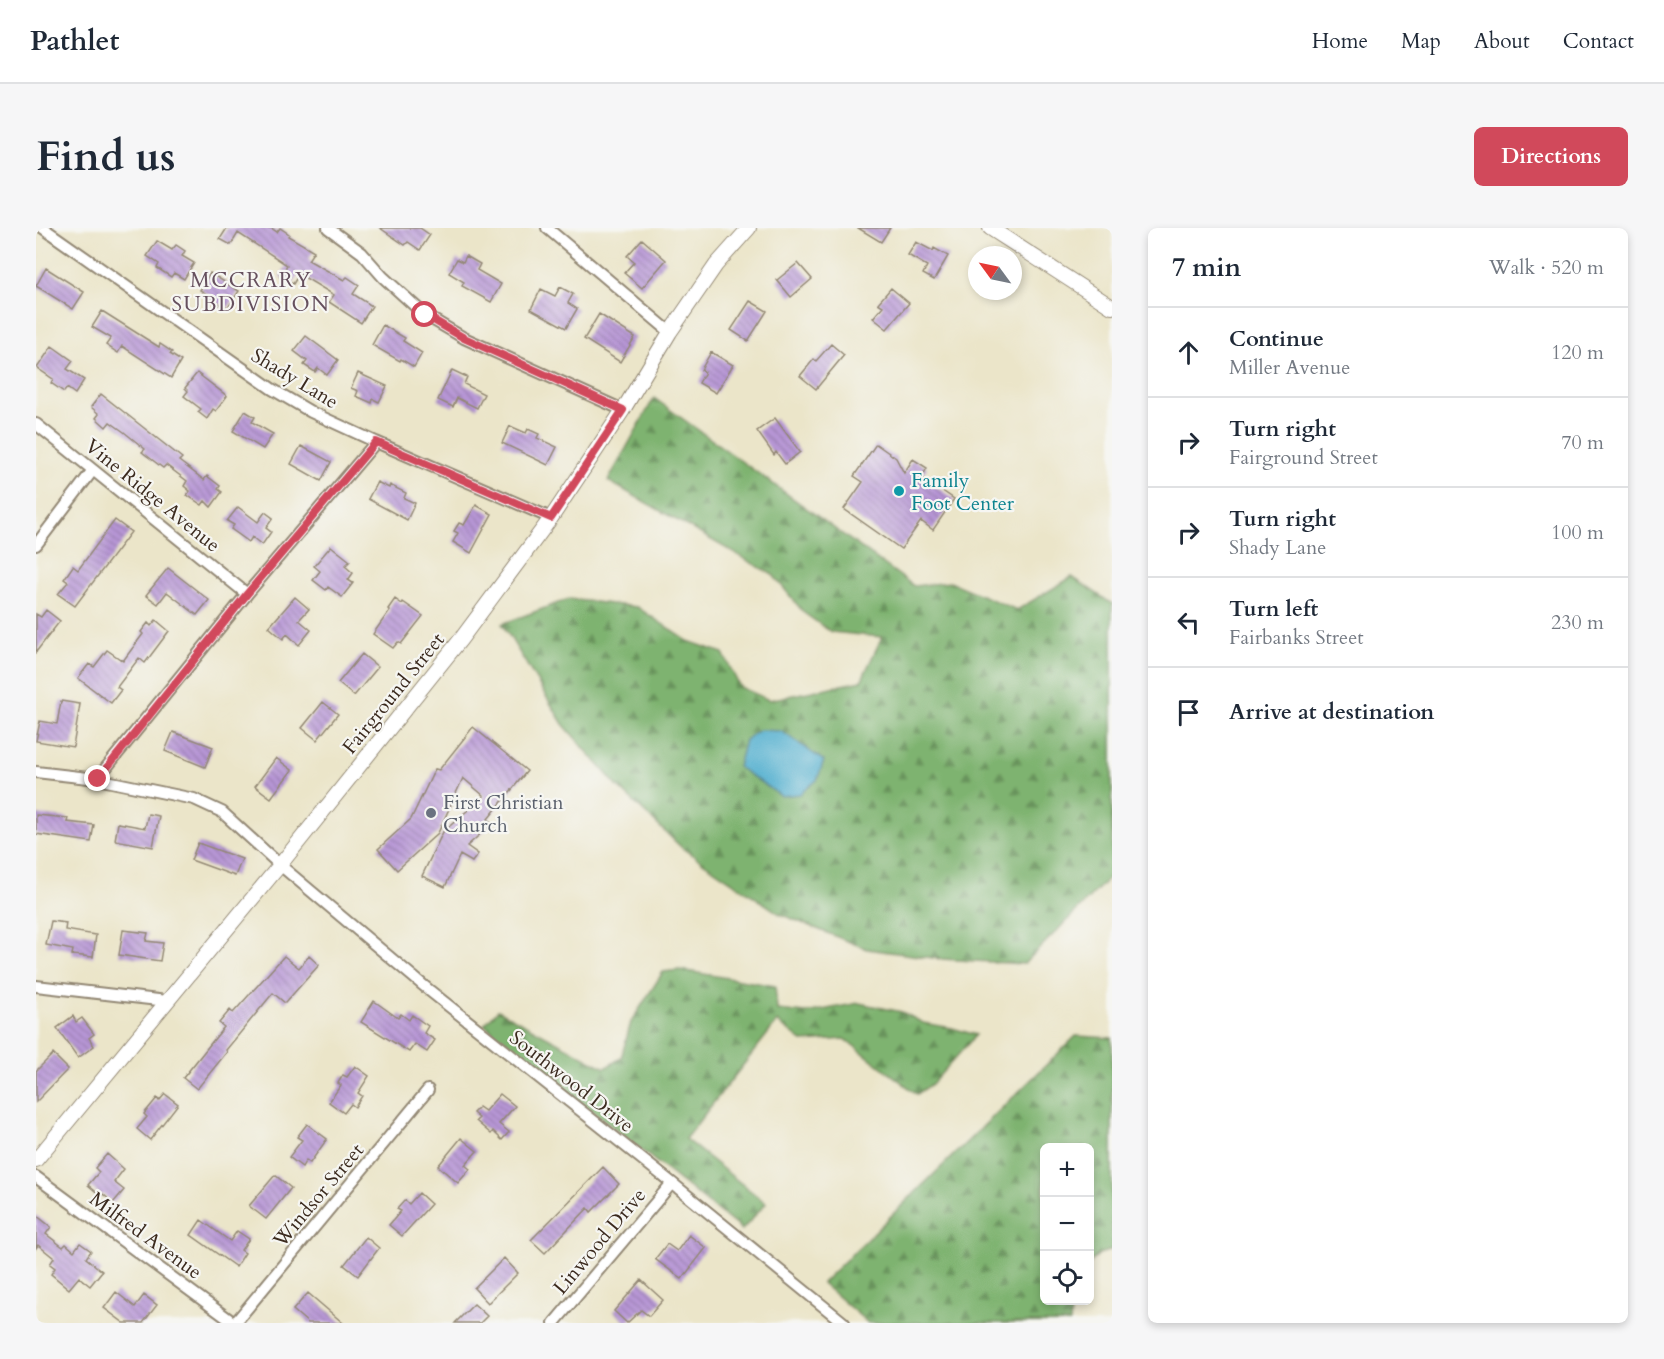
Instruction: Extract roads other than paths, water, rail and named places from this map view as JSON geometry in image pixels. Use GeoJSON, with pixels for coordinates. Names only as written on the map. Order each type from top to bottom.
{"type":"FeatureCollection","features":[{"type":"Feature","properties":{"kind":"street","name":"Shady Lane"},"geometry":{"type":"LineString","coordinates":[[43,228],[273,389],[311,412],[551,518]]}},
{"type":"Feature","properties":{"kind":"street"},"geometry":{"type":"LineString","coordinates":[[328,228],[362,253],[383,277],[425,315],[464,338],[623,410]]}},
{"type":"Feature","properties":{"kind":"street"},"geometry":{"type":"LineString","coordinates":[[547,228],[670,332]]}},
{"type":"Feature","properties":{"kind":"street","name":"Fairground Street"},"geometry":{"type":"LineString","coordinates":[[36,1160],[280,865],[461,639],[551,518],[623,410],[670,332],[716,265],[749,228]]}},
{"type":"Feature","properties":{"kind":"street"},"geometry":{"type":"LineString","coordinates":[[990,228],[1112,307]]}},
{"type":"Feature","properties":{"kind":"street","name":"Vine Ridge Avenue"},"geometry":{"type":"LineString","coordinates":[[36,424],[247,594]]}},
{"type":"Feature","properties":{"kind":"street"},"geometry":{"type":"LineString","coordinates":[[98,779],[247,594],[376,442]]}},
{"type":"Feature","properties":{"kind":"street"},"geometry":{"type":"LineString","coordinates":[[36,545],[93,470]]}},
{"type":"Feature","properties":{"kind":"street","name":"Southwood Drive"},"geometry":{"type":"LineString","coordinates":[[36,772],[98,779],[194,799],[222,812],[280,865],[430,992],[672,1183],[843,1323]]}},
{"type":"Feature","properties":{"kind":"street"},"geometry":{"type":"LineString","coordinates":[[36,986],[166,1001]]}},
{"type":"Feature","properties":{"kind":"street","name":"Windsor Street"},"geometry":{"type":"LineString","coordinates":[[234,1323],[428,1090]]}},
{"type":"Feature","properties":{"kind":"street","name":"Milfred Avenue"},"geometry":{"type":"LineString","coordinates":[[36,1177],[234,1323]]}},
{"type":"Feature","properties":{"kind":"street","name":"Linwood Drive"},"geometry":{"type":"LineString","coordinates":[[554,1323],[672,1183]]}},
{"type":"Feature","properties":{"kind":"water"},"geometry":{"type":"Polygon","coordinates":[[[759,730],[781,731],[824,761],[817,780],[800,794],[781,796],[738,767],[745,740],[759,730]]]}},
{"type":"Feature","properties":{"kind":"place","name":"Family Foot Center"},"geometry":{"type":"Point","coordinates":[899,491]}},
{"type":"Feature","properties":{"kind":"place","name":"First Christian Church"},"geometry":{"type":"Point","coordinates":[431,813]}},
{"type":"Feature","properties":{"kind":"district","name":"MCCRARY SUBDIVISION"},"geometry":{"type":"Point","coordinates":[251,292]}}]}
